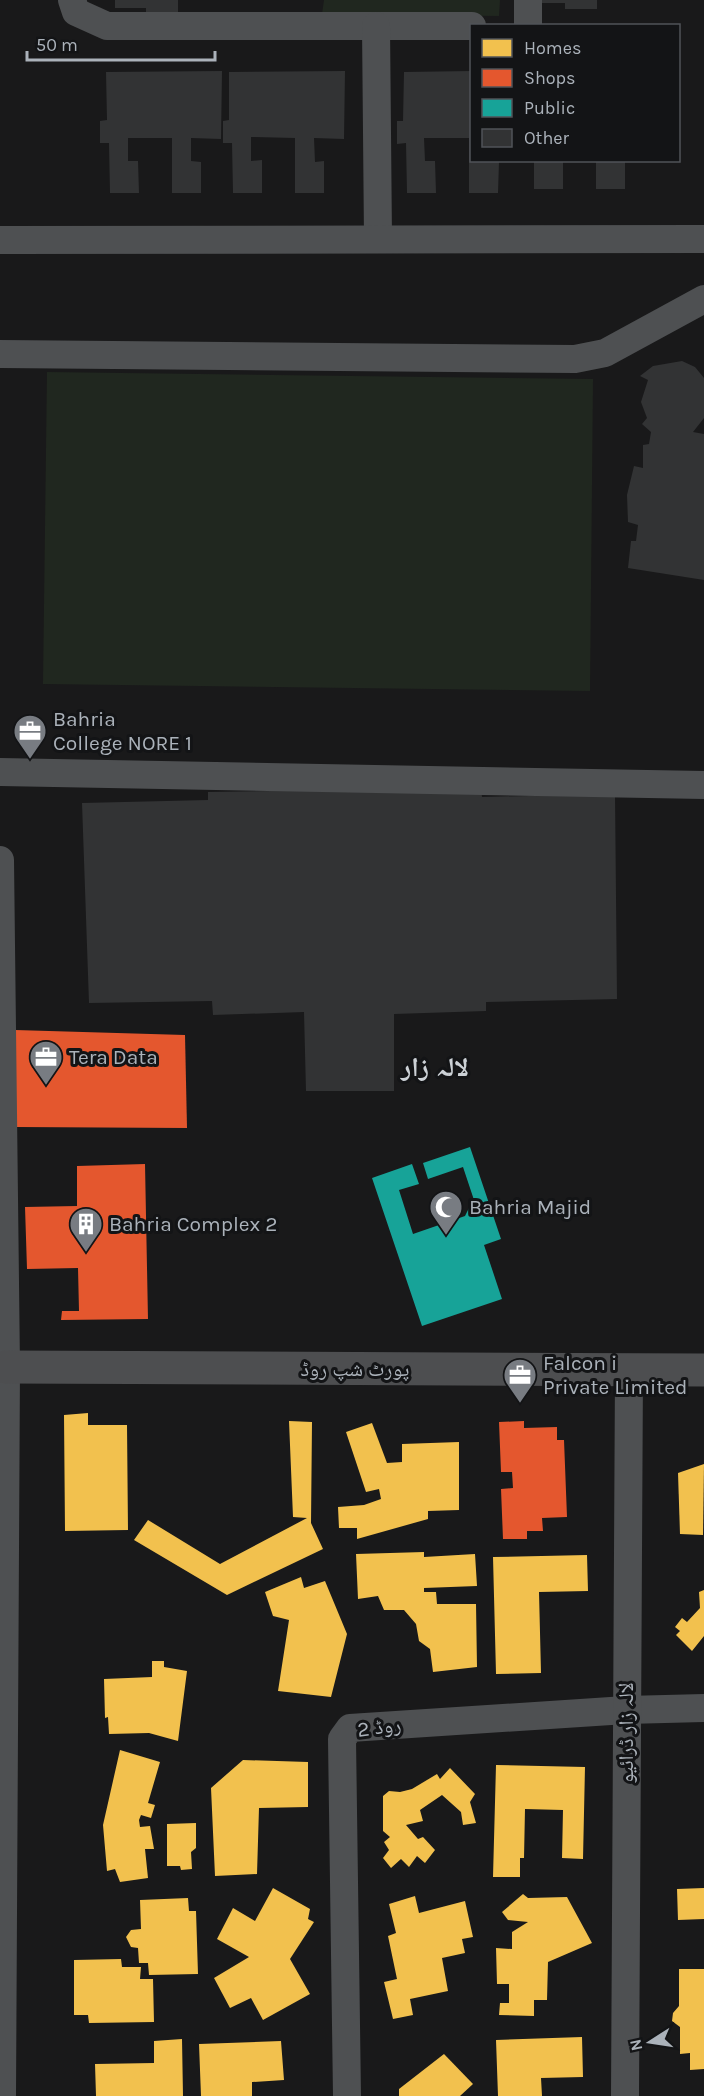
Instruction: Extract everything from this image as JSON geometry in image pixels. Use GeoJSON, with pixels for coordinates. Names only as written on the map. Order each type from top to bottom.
{"type":"FeatureCollection","features":[{"type":"Feature","properties":{"kind":"street"},"geometry":{"type":"LineString","coordinates":[[72,0],[76,12],[107,26],[470,26]]}},
{"type":"Feature","properties":{"kind":"street"},"geometry":{"type":"LineString","coordinates":[[528,0],[528,24]]}},
{"type":"Feature","properties":{"kind":"street"},"geometry":{"type":"LineString","coordinates":[[376,26],[378,239]]}},
{"type":"Feature","properties":{"kind":"street"},"geometry":{"type":"LineString","coordinates":[[0,240],[704,239]]}},
{"type":"Feature","properties":{"kind":"street"},"geometry":{"type":"LineString","coordinates":[[0,354],[575,359],[605,353],[704,299]]}},
{"type":"Feature","properties":{"kind":"street"},"geometry":{"type":"LineString","coordinates":[[0,772],[704,785]]}},
{"type":"Feature","properties":{"kind":"street"},"geometry":{"type":"LineString","coordinates":[[0,860],[6,1367],[2,2096]]}},
{"type":"Feature","properties":{"kind":"street","name":"پورٹ شپ روڈ"},"geometry":{"type":"LineString","coordinates":[[6,1367],[704,1370]]}},
{"type":"Feature","properties":{"kind":"street","name":"لالہ زار ڈرائیو"},"geometry":{"type":"LineString","coordinates":[[625,2096],[629,1371]]}},
{"type":"Feature","properties":{"kind":"street","name":"روڈ 2"},"geometry":{"type":"LineString","coordinates":[[347,2096],[342,1739],[350,1728],[626,1710],[704,1708]]}},
{"type":"Feature","properties":{"kind":"shaded area"},"geometry":{"type":"Polygon","coordinates":[[[324,0],[500,0],[499,16],[322,14],[324,0]]]}},
{"type":"Feature","properties":{"kind":"shaded area"},"geometry":{"type":"Polygon","coordinates":[[[47,372],[593,379],[590,691],[43,684],[47,372]]]}},
{"type":"Feature","properties":{"kind":"building: Homes"},"geometry":{"type":"Polygon","coordinates":[[[88,1413],[88,1425],[127,1425],[128,1530],[65,1531],[64,1415],[88,1413]]]}},
{"type":"Feature","properties":{"kind":"building: Homes"},"geometry":{"type":"Polygon","coordinates":[[[289,1421],[312,1422],[311,1523],[323,1549],[227,1595],[134,1540],[148,1520],[220,1564],[307,1518],[293,1517],[289,1421]]]}},
{"type":"Feature","properties":{"kind":"building: Homes"},"geometry":{"type":"Polygon","coordinates":[[[372,1423],[387,1463],[402,1462],[402,1444],[459,1442],[459,1510],[428,1511],[428,1519],[357,1539],[357,1528],[339,1528],[338,1507],[364,1505],[381,1499],[379,1489],[366,1492],[346,1432],[372,1423]]]}},
{"type":"Feature","properties":{"kind":"building: Homes"},"geometry":{"type":"Polygon","coordinates":[[[704,1464],[703,1535],[680,1534],[678,1473],[704,1464]]]}},
{"type":"Feature","properties":{"kind":"building: Homes"},"geometry":{"type":"Polygon","coordinates":[[[424,1552],[424,1557],[475,1554],[477,1586],[424,1588],[424,1592],[436,1592],[437,1604],[476,1604],[477,1667],[433,1672],[430,1649],[419,1641],[416,1624],[404,1610],[384,1610],[378,1596],[358,1599],[356,1554],[424,1552]]]}},
{"type":"Feature","properties":{"kind":"building: Homes"},"geometry":{"type":"Polygon","coordinates":[[[587,1555],[588,1591],[539,1592],[541,1673],[496,1674],[493,1557],[587,1555]]]}},
{"type":"Feature","properties":{"kind":"building: Homes"},"geometry":{"type":"Polygon","coordinates":[[[301,1577],[304,1588],[325,1581],[347,1634],[331,1697],[278,1691],[289,1620],[273,1616],[265,1592],[301,1577]]]}},
{"type":"Feature","properties":{"kind":"building: Homes"},"geometry":{"type":"Polygon","coordinates":[[[704,1590],[704,1636],[692,1651],[676,1635],[680,1631],[675,1627],[682,1618],[687,1622],[700,1608],[699,1592],[704,1590]]]}},
{"type":"Feature","properties":{"kind":"building: Homes"},"geometry":{"type":"Polygon","coordinates":[[[152,1661],[164,1661],[164,1667],[187,1671],[178,1741],[149,1733],[109,1734],[108,1717],[105,1718],[104,1679],[152,1677],[152,1661]]]}},
{"type":"Feature","properties":{"kind":"building: Homes"},"geometry":{"type":"Polygon","coordinates":[[[120,1750],[160,1762],[148,1803],[155,1805],[151,1818],[141,1815],[139,1820],[140,1827],[150,1826],[154,1849],[145,1849],[148,1878],[120,1882],[115,1869],[107,1871],[103,1825],[120,1750]]]}},
{"type":"Feature","properties":{"kind":"building: Homes"},"geometry":{"type":"Polygon","coordinates":[[[243,1760],[308,1762],[308,1807],[259,1808],[257,1874],[215,1876],[211,1788],[243,1760]]]}},
{"type":"Feature","properties":{"kind":"building: Homes"},"geometry":{"type":"Polygon","coordinates":[[[496,1765],[585,1767],[583,1859],[562,1858],[563,1810],[525,1809],[524,1858],[520,1858],[520,1877],[493,1877],[496,1765]]]}},
{"type":"Feature","properties":{"kind":"building: Homes"},"geometry":{"type":"Polygon","coordinates":[[[450,1768],[475,1794],[470,1802],[476,1823],[463,1825],[461,1812],[442,1795],[420,1810],[423,1821],[406,1825],[418,1839],[423,1837],[435,1850],[425,1863],[417,1856],[409,1867],[401,1859],[391,1868],[383,1858],[389,1850],[384,1842],[390,1837],[383,1831],[383,1796],[389,1791],[400,1792],[412,1789],[437,1774],[440,1779],[450,1768]]]}},
{"type":"Feature","properties":{"kind":"building: Homes"},"geometry":{"type":"Polygon","coordinates":[[[196,1823],[196,1848],[191,1852],[192,1869],[181,1870],[180,1866],[167,1866],[167,1824],[196,1823]]]}},
{"type":"Feature","properties":{"kind":"building: Homes"},"geometry":{"type":"Polygon","coordinates":[[[273,1888],[310,1909],[308,1919],[314,1922],[290,1959],[310,1994],[263,2020],[251,1998],[230,2008],[214,1978],[249,1957],[217,1939],[233,1908],[255,1921],[273,1888]]]}},
{"type":"Feature","properties":{"kind":"building: Homes"},"geometry":{"type":"Polygon","coordinates":[[[704,1888],[704,1919],[678,1920],[677,1889],[704,1888]]]}},
{"type":"Feature","properties":{"kind":"building: Homes"},"geometry":{"type":"Polygon","coordinates":[[[523,1894],[528,1898],[567,1897],[592,1943],[548,1962],[547,2000],[534,2000],[534,2016],[499,2015],[500,2003],[509,2003],[509,1984],[497,1984],[496,1948],[512,1949],[512,1932],[528,1922],[508,1920],[502,1912],[523,1894]]]}},
{"type":"Feature","properties":{"kind":"building: Homes"},"geometry":{"type":"Polygon","coordinates":[[[415,1896],[419,1913],[465,1901],[473,1937],[462,1939],[465,1953],[442,1958],[448,1991],[410,1999],[413,2015],[393,2019],[384,1982],[397,1979],[388,1936],[396,1933],[389,1904],[415,1896]]]}},
{"type":"Feature","properties":{"kind":"building: Homes"},"geometry":{"type":"Polygon","coordinates":[[[188,1898],[189,1911],[196,1911],[198,1974],[149,1975],[148,1963],[139,1963],[138,1948],[131,1947],[126,1937],[131,1930],[141,1929],[140,1900],[188,1898]]]}},
{"type":"Feature","properties":{"kind":"building: Homes"},"geometry":{"type":"Polygon","coordinates":[[[121,1959],[122,1967],[141,1967],[140,1979],[153,1979],[154,2022],[89,2023],[88,2015],[74,2015],[74,1960],[121,1959]]]}},
{"type":"Feature","properties":{"kind":"building: Homes"},"geometry":{"type":"Polygon","coordinates":[[[679,1969],[704,1969],[704,2069],[690,2070],[690,2053],[680,2054],[680,2027],[672,2021],[673,2013],[679,2006],[679,1969]]]}},
{"type":"Feature","properties":{"kind":"building: Homes"},"geometry":{"type":"Polygon","coordinates":[[[582,2037],[583,2077],[541,2078],[542,2096],[498,2096],[496,2040],[582,2037]]]}},
{"type":"Feature","properties":{"kind":"building: Homes"},"geometry":{"type":"Polygon","coordinates":[[[182,2039],[183,2096],[96,2096],[95,2064],[154,2063],[154,2041],[182,2039]]]}},
{"type":"Feature","properties":{"kind":"building: Homes"},"geometry":{"type":"Polygon","coordinates":[[[281,2041],[284,2080],[252,2082],[252,2096],[201,2096],[199,2044],[281,2041]]]}},
{"type":"Feature","properties":{"kind":"building: Homes"},"geometry":{"type":"Polygon","coordinates":[[[444,2054],[473,2084],[460,2096],[399,2096],[399,2089],[444,2054]]]}},
{"type":"Feature","properties":{"kind":"building: Shops"},"geometry":{"type":"Polygon","coordinates":[[[15,1030],[185,1035],[187,1128],[16,1127],[15,1030]]]}},
{"type":"Feature","properties":{"kind":"building: Shops","name":"Bahria Complex 2"},"geometry":{"type":"Polygon","coordinates":[[[145,1164],[148,1319],[61,1320],[62,1311],[79,1311],[78,1268],[27,1269],[25,1207],[77,1206],[77,1166],[145,1164]]]}},
{"type":"Feature","properties":{"kind":"building: Shops"},"geometry":{"type":"Polygon","coordinates":[[[524,1421],[524,1428],[557,1427],[557,1440],[564,1440],[567,1517],[542,1518],[543,1531],[527,1531],[527,1539],[503,1539],[501,1489],[513,1488],[512,1472],[501,1472],[499,1422],[524,1421]]]}},
{"type":"Feature","properties":{"kind":"building: Public","name":"Bahria Majid"},"geometry":{"type":"Polygon","coordinates":[[[470,1147],[501,1239],[484,1245],[502,1299],[422,1326],[372,1178],[412,1164],[419,1184],[399,1190],[413,1234],[465,1216],[469,1208],[476,1206],[463,1167],[428,1179],[423,1163],[470,1147]]]}},
{"type":"Feature","properties":{"kind":"building: Other"},"geometry":{"type":"Polygon","coordinates":[[[115,0],[178,0],[178,14],[146,14],[146,8],[115,8],[115,0]]]}},
{"type":"Feature","properties":{"kind":"building: Other"},"geometry":{"type":"Polygon","coordinates":[[[535,0],[597,0],[597,9],[565,9],[565,3],[535,3],[535,0]]]}},
{"type":"Feature","properties":{"kind":"building: Other"},"geometry":{"type":"Polygon","coordinates":[[[222,71],[221,139],[191,138],[191,161],[201,162],[201,193],[172,193],[172,138],[128,138],[128,161],[138,161],[139,193],[110,193],[109,143],[100,143],[100,121],[107,120],[106,72],[222,71]]]}},
{"type":"Feature","properties":{"kind":"building: Other"},"geometry":{"type":"Polygon","coordinates":[[[345,71],[344,139],[314,138],[315,162],[324,161],[324,193],[295,193],[295,138],[251,137],[251,161],[262,160],[262,193],[233,193],[232,143],[223,143],[223,121],[229,120],[229,72],[345,71]]]}},
{"type":"Feature","properties":{"kind":"building: Other"},"geometry":{"type":"Polygon","coordinates":[[[470,71],[470,162],[499,162],[498,193],[469,193],[469,138],[424,138],[425,161],[435,161],[436,193],[407,193],[406,143],[397,144],[397,121],[403,121],[404,72],[470,71]]]}},
{"type":"Feature","properties":{"kind":"building: Other"},"geometry":{"type":"Polygon","coordinates":[[[534,162],[563,162],[563,189],[534,189],[534,162]]]}},
{"type":"Feature","properties":{"kind":"building: Other"},"geometry":{"type":"Polygon","coordinates":[[[596,162],[625,162],[625,189],[596,189],[596,162]]]}},
{"type":"Feature","properties":{"kind":"building: Other"},"geometry":{"type":"Polygon","coordinates":[[[682,361],[695,367],[704,378],[704,418],[693,432],[704,434],[704,580],[628,568],[631,541],[636,541],[638,525],[628,522],[627,495],[634,466],[643,468],[643,445],[649,444],[651,432],[642,424],[647,418],[641,402],[648,380],[640,376],[653,366],[682,361]]]}},
{"type":"Feature","properties":{"kind":"building: Other"},"geometry":{"type":"Polygon","coordinates":[[[481,788],[482,797],[615,794],[617,999],[486,1002],[486,1011],[394,1014],[394,1091],[306,1091],[304,1012],[213,1015],[212,1001],[89,1003],[82,803],[208,800],[208,792],[481,788]]]}},
{"type":"Feature","properties":{"kind":"place","name":"Bahria College NORE 1"},"geometry":{"type":"Point","coordinates":[30,760]}},
{"type":"Feature","properties":{"kind":"place","name":"Tera Data"},"geometry":{"type":"Point","coordinates":[46,1086]}},
{"type":"Feature","properties":{"kind":"place","name":"Bahria Majid"},"geometry":{"type":"Point","coordinates":[446,1236]}},
{"type":"Feature","properties":{"kind":"place","name":"Bahria Complex 2"},"geometry":{"type":"Point","coordinates":[86,1253]}},
{"type":"Feature","properties":{"kind":"place","name":"Falcon i Private Limited"},"geometry":{"type":"Point","coordinates":[520,1404]}},
{"type":"Feature","properties":{"kind":"district","name":"لالہ زار"},"geometry":{"type":"Point","coordinates":[435,1067]}}]}
